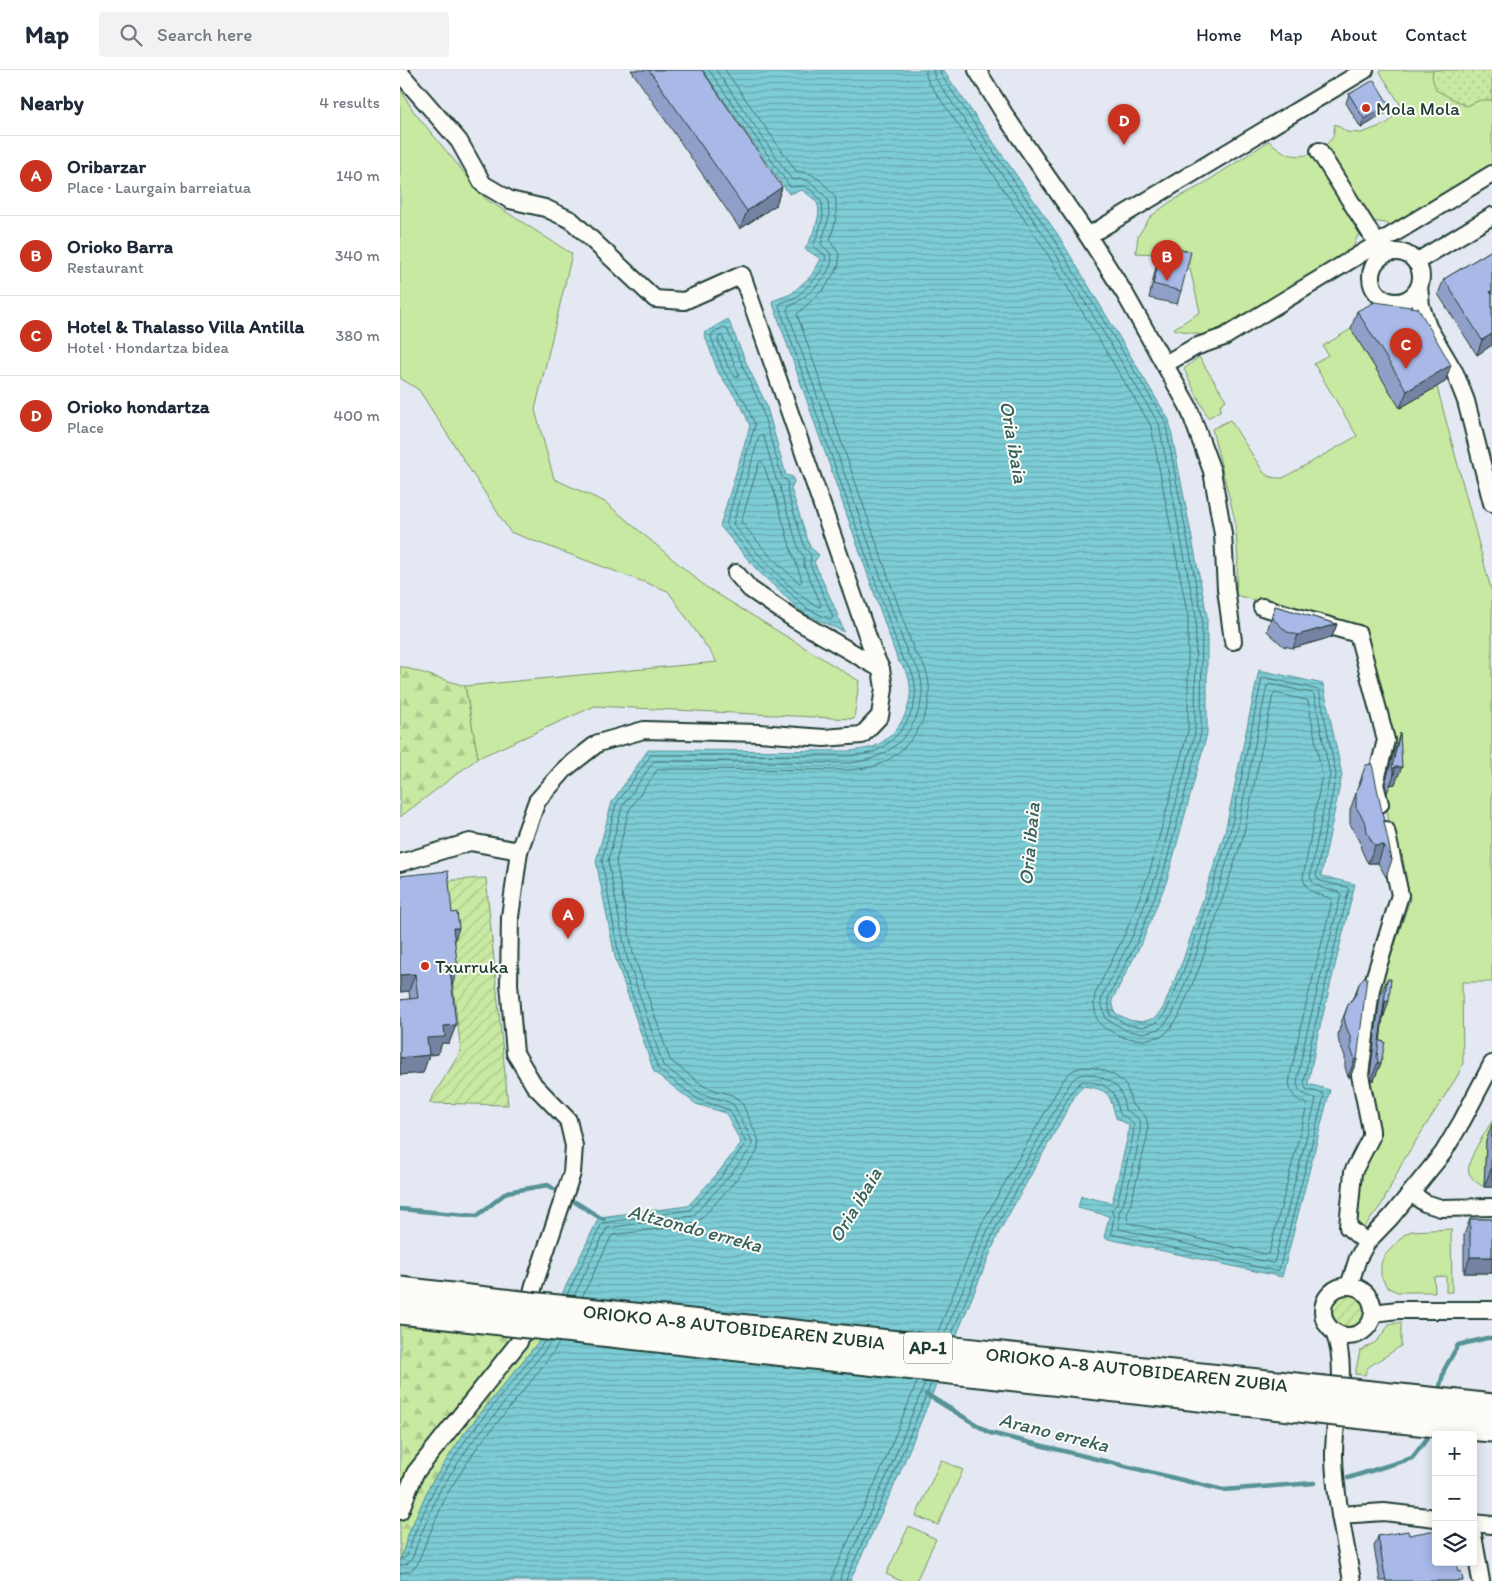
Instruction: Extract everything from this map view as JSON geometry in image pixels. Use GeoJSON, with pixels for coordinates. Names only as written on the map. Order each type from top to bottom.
{"type":"FeatureCollection","features":[{"type":"Feature","properties":{"kind":"highway","name":"ORIOKO A-8 AUTOBIDEAREN ZUBIA"},"geometry":{"type":"LineString","coordinates":[[400,1290],[1456,1415]]}},
{"type":"Feature","properties":{"kind":"highway","name":"ORIOKO A-8 AUTOBIDEAREN ZUBIA"},"geometry":{"type":"LineString","coordinates":[[400,1311],[534,1327],[1145,1391],[1456,1415]]}},
{"type":"Feature","properties":{"kind":"highway","name":"AP-1"},"geometry":{"type":"LineString","coordinates":[[1456,1415],[1492,1407]]}},
{"type":"Feature","properties":{"kind":"highway","name":"AP-1"},"geometry":{"type":"LineString","coordinates":[[1456,1415],[1492,1429]]}},
{"type":"Feature","properties":{"kind":"street"},"geometry":{"type":"LineString","coordinates":[[977,70],[1008,120],[1088,236],[1125,294],[1188,406],[1212,471],[1223,534],[1226,589],[1233,641]]}},
{"type":"Feature","properties":{"kind":"street"},"geometry":{"type":"LineString","coordinates":[[1088,236],[1365,70]]}},
{"type":"Feature","properties":{"kind":"street"},"geometry":{"type":"LineString","coordinates":[[400,72],[459,141],[483,184],[510,200],[545,208],[571,220],[654,299],[684,301],[742,276],[873,652],[881,669],[884,688],[880,716],[862,735],[824,738],[759,733],[644,730],[598,743],[566,768],[536,801],[519,850],[510,917],[509,984],[515,1053],[534,1085],[568,1120],[574,1146],[572,1173],[534,1285],[519,1342],[415,1473],[400,1510]]}},
{"type":"Feature","properties":{"kind":"street"},"geometry":{"type":"LineString","coordinates":[[1319,151],[1380,249],[1402,252],[1410,256],[1420,270],[1421,306],[1428,328],[1455,373],[1466,401],[1492,503]]}},
{"type":"Feature","properties":{"kind":"street"},"geometry":{"type":"LineString","coordinates":[[1165,364],[1195,347],[1224,337],[1380,249],[1417,221],[1492,174]]}},
{"type":"Feature","properties":{"kind":"street"},"geometry":{"type":"LineString","coordinates":[[1416,262],[1492,216]]}},
{"type":"Feature","properties":{"kind":"street"},"geometry":{"type":"LineString","coordinates":[[1380,249],[1370,274],[1370,282],[1374,290],[1387,301],[1410,310],[1428,328]]}},
{"type":"Feature","properties":{"kind":"street"},"geometry":{"type":"LineString","coordinates":[[1396,303],[1410,298],[1419,287]]}},
{"type":"Feature","properties":{"kind":"street"},"geometry":{"type":"LineString","coordinates":[[736,573],[750,589],[794,619],[881,669]]}},
{"type":"Feature","properties":{"kind":"street"},"geometry":{"type":"LineString","coordinates":[[1262,607],[1358,634],[1386,740],[1375,784],[1400,895],[1371,990],[1360,1075],[1371,1137],[1353,1172],[1348,1227],[1360,1237]]}},
{"type":"Feature","properties":{"kind":"street"},"geometry":{"type":"LineString","coordinates":[[400,863],[470,842],[519,850]]}},
{"type":"Feature","properties":{"kind":"street"},"geometry":{"type":"LineString","coordinates":[[1354,1287],[1354,1270],[1367,1242],[1391,1217],[1443,1152],[1462,1122],[1492,1064]]}},
{"type":"Feature","properties":{"kind":"street"},"geometry":{"type":"LineString","coordinates":[[1411,1193],[1425,1203],[1441,1208],[1492,1207]]}},
{"type":"Feature","properties":{"kind":"street"},"geometry":{"type":"LineString","coordinates":[[1341,1287],[1354,1287],[1367,1294],[1372,1303],[1373,1313],[1371,1322],[1365,1330],[1357,1335],[1345,1336],[1328,1328],[1323,1315],[1325,1300],[1329,1294],[1341,1287]]}},
{"type":"Feature","properties":{"kind":"street"},"geometry":{"type":"LineString","coordinates":[[1373,1313],[1398,1310],[1492,1310]]}},
{"type":"Feature","properties":{"kind":"street"},"geometry":{"type":"LineString","coordinates":[[1334,1332],[1338,1342],[1342,1366],[1334,1427],[1334,1457],[1340,1515],[1352,1581]]}},
{"type":"Feature","properties":{"kind":"street"},"geometry":{"type":"LineString","coordinates":[[1342,1366],[1357,1335]]}},
{"type":"Feature","properties":{"kind":"street"},"geometry":{"type":"LineString","coordinates":[[1340,1515],[1384,1512],[1432,1518]]}},
{"type":"Feature","properties":{"kind":"street"},"geometry":{"type":"LineString","coordinates":[[1477,1523],[1492,1524]]}},
{"type":"Feature","properties":{"kind":"street"},"geometry":{"type":"LineString","coordinates":[[1477,1558],[1481,1581]]}},
{"type":"Feature","properties":{"kind":"green space"},"geometry":{"type":"Polygon","coordinates":[[[1382,70],[1492,70],[1492,171],[1395,229],[1386,223],[1371,221],[1325,146],[1333,137],[1335,124],[1347,132],[1362,133],[1388,123],[1401,106],[1380,72],[1382,70]]]}},
{"type":"Feature","properties":{"kind":"green space"},"geometry":{"type":"Polygon","coordinates":[[[1433,70],[1492,70],[1492,100],[1480,100],[1466,106],[1436,90],[1432,77],[1433,70]]]}},
{"type":"Feature","properties":{"kind":"green space"},"geometry":{"type":"Polygon","coordinates":[[[400,89],[414,112],[486,199],[572,254],[535,410],[554,479],[605,502],[706,587],[859,681],[854,719],[595,706],[478,758],[465,686],[717,662],[668,591],[510,532],[419,390],[400,378],[400,89]]]}},
{"type":"Feature","properties":{"kind":"green space"},"geometry":{"type":"Polygon","coordinates":[[[1269,141],[1280,150],[1289,154],[1299,156],[1313,154],[1360,230],[1354,245],[1354,254],[1235,328],[1206,336],[1173,329],[1200,312],[1188,260],[1159,254],[1136,253],[1138,236],[1150,217],[1170,202],[1200,186],[1269,141]]]}},
{"type":"Feature","properties":{"kind":"green space"},"geometry":{"type":"Polygon","coordinates":[[[1351,329],[1400,408],[1437,387],[1492,593],[1492,982],[1462,982],[1463,1063],[1458,1075],[1403,1161],[1382,1204],[1362,1230],[1355,1225],[1362,1165],[1367,1079],[1374,1080],[1379,1059],[1384,997],[1378,996],[1410,899],[1402,854],[1394,854],[1388,820],[1388,785],[1395,784],[1393,741],[1366,631],[1236,595],[1238,559],[1235,520],[1212,429],[1230,420],[1264,473],[1278,478],[1283,478],[1357,436],[1314,364],[1328,355],[1323,346],[1351,329]]]}},
{"type":"Feature","properties":{"kind":"green space"},"geometry":{"type":"Polygon","coordinates":[[[1199,357],[1226,400],[1220,405],[1221,410],[1208,418],[1184,369],[1199,357]]]}},
{"type":"Feature","properties":{"kind":"green space"},"geometry":{"type":"Polygon","coordinates":[[[400,666],[465,686],[478,758],[400,817],[400,666]]]}},
{"type":"Feature","properties":{"kind":"green space"},"geometry":{"type":"Polygon","coordinates":[[[486,878],[508,1105],[429,1103],[461,1051],[440,881],[486,878]]]}},
{"type":"Feature","properties":{"kind":"green space"},"geometry":{"type":"Polygon","coordinates":[[[1492,1121],[1492,1141],[1486,1141],[1484,1187],[1472,1178],[1469,1168],[1473,1154],[1492,1121]]]}},
{"type":"Feature","properties":{"kind":"green space"},"geometry":{"type":"Polygon","coordinates":[[[1451,1229],[1452,1292],[1446,1292],[1446,1276],[1434,1277],[1435,1292],[1397,1292],[1387,1287],[1381,1276],[1381,1264],[1384,1256],[1404,1235],[1411,1231],[1451,1229]]]}},
{"type":"Feature","properties":{"kind":"green space"},"geometry":{"type":"Polygon","coordinates":[[[1348,1295],[1354,1296],[1359,1300],[1363,1305],[1363,1317],[1359,1322],[1354,1326],[1348,1327],[1342,1326],[1337,1322],[1333,1317],[1332,1311],[1333,1305],[1337,1300],[1342,1296],[1348,1295]]]}},
{"type":"Feature","properties":{"kind":"green space"},"geometry":{"type":"Polygon","coordinates":[[[1401,1322],[1401,1346],[1367,1368],[1365,1375],[1355,1374],[1360,1351],[1377,1341],[1389,1325],[1401,1322]]]}},
{"type":"Feature","properties":{"kind":"green space"},"geometry":{"type":"Polygon","coordinates":[[[400,1324],[540,1340],[463,1435],[430,1485],[408,1535],[400,1561],[400,1324]]]}},
{"type":"Feature","properties":{"kind":"green space"},"geometry":{"type":"Polygon","coordinates":[[[941,1460],[963,1470],[938,1525],[916,1516],[941,1460]]]}},
{"type":"Feature","properties":{"kind":"green space"},"geometry":{"type":"Polygon","coordinates":[[[909,1526],[936,1539],[916,1581],[901,1581],[886,1574],[909,1526]]]}},
{"type":"Feature","properties":{"kind":"water","name":"Oria ibaia"},"geometry":{"type":"Polygon","coordinates":[[[703,70],[943,70],[1058,235],[1169,420],[1207,616],[1207,734],[1167,880],[1142,942],[1112,1000],[1115,1013],[1129,1020],[1142,1022],[1155,1018],[1163,1008],[1183,960],[1225,832],[1259,670],[1323,684],[1342,775],[1321,876],[1355,884],[1316,1043],[1308,1084],[1330,1090],[1282,1277],[1104,1238],[1109,1216],[1078,1208],[1081,1196],[1112,1203],[1129,1125],[1116,1118],[1112,1103],[1107,1094],[1099,1089],[1083,1086],[1076,1094],[999,1232],[898,1477],[850,1581],[400,1581],[400,1561],[408,1535],[430,1485],[463,1435],[540,1340],[599,1217],[688,1206],[717,1174],[741,1143],[726,1113],[696,1104],[654,1072],[615,957],[596,861],[612,802],[648,750],[850,751],[864,749],[883,742],[891,735],[899,726],[908,706],[910,684],[907,673],[898,661],[772,301],[791,294],[811,276],[821,259],[805,249],[817,220],[817,203],[802,190],[789,194],[703,70]]]}},
{"type":"Feature","properties":{"kind":"water"},"geometry":{"type":"Polygon","coordinates":[[[728,319],[766,404],[786,475],[793,477],[794,482],[791,489],[810,547],[819,555],[814,562],[844,632],[803,613],[756,569],[720,526],[750,426],[742,407],[718,372],[704,333],[728,319]]]}},
{"type":"Feature","properties":{"kind":"building"},"geometry":{"type":"Polygon","coordinates":[[[649,70],[702,70],[782,187],[747,211],[649,70]]]}},
{"type":"Feature","properties":{"kind":"building"},"geometry":{"type":"Polygon","coordinates":[[[1374,80],[1389,105],[1364,119],[1349,94],[1374,80]]]}},
{"type":"Feature","properties":{"kind":"building"},"geometry":{"type":"Polygon","coordinates":[[[1163,245],[1191,252],[1181,291],[1153,284],[1163,245]]]}},
{"type":"Feature","properties":{"kind":"building"},"geometry":{"type":"Polygon","coordinates":[[[1492,250],[1492,290],[1490,292],[1492,295],[1492,334],[1482,340],[1444,279],[1492,250]]]}},
{"type":"Feature","properties":{"kind":"building"},"geometry":{"type":"Polygon","coordinates":[[[1375,302],[1418,308],[1451,365],[1407,391],[1357,311],[1375,302]]]}},
{"type":"Feature","properties":{"kind":"building"},"geometry":{"type":"Polygon","coordinates":[[[1275,606],[1337,624],[1298,635],[1287,632],[1272,618],[1275,606]]]}},
{"type":"Feature","properties":{"kind":"building"},"geometry":{"type":"Polygon","coordinates":[[[1400,733],[1402,767],[1394,767],[1394,775],[1392,767],[1400,733]]]}},
{"type":"Feature","properties":{"kind":"building"},"geometry":{"type":"Polygon","coordinates":[[[1372,764],[1392,860],[1384,845],[1375,846],[1372,842],[1367,832],[1366,824],[1356,807],[1356,792],[1362,780],[1362,775],[1366,765],[1372,764]]]}},
{"type":"Feature","properties":{"kind":"building","name":"Txurruka"},"geometry":{"type":"Polygon","coordinates":[[[448,871],[452,913],[457,912],[459,928],[453,928],[458,969],[450,969],[456,1025],[444,1026],[445,1037],[427,1038],[429,1055],[400,1058],[400,1000],[418,998],[415,974],[400,975],[400,876],[448,871]]]}},
{"type":"Feature","properties":{"kind":"building"},"geometry":{"type":"Polygon","coordinates":[[[1364,977],[1367,977],[1357,1060],[1351,1049],[1351,1039],[1344,1017],[1348,1005],[1364,977]]]}},
{"type":"Feature","properties":{"kind":"building"},"geometry":{"type":"Polygon","coordinates":[[[1387,979],[1391,979],[1389,1001],[1385,1001],[1380,1041],[1385,1042],[1381,1063],[1378,1062],[1377,1057],[1387,979]]]}},
{"type":"Feature","properties":{"kind":"building"},"geometry":{"type":"Polygon","coordinates":[[[1492,1135],[1492,1169],[1491,1169],[1492,1135]]]}},
{"type":"Feature","properties":{"kind":"building"},"geometry":{"type":"Polygon","coordinates":[[[1470,1219],[1492,1219],[1492,1257],[1470,1257],[1470,1219]]]}},
{"type":"Feature","properties":{"kind":"building"},"geometry":{"type":"Polygon","coordinates":[[[1408,1531],[1409,1535],[1432,1531],[1432,1566],[1457,1566],[1458,1572],[1461,1571],[1463,1581],[1386,1581],[1378,1536],[1408,1531]]]}},
{"type":"Feature","properties":{"kind":"waterway","name":"Altzondo erreka"},"geometry":{"type":"LineString","coordinates":[[400,1209],[477,1216],[507,1192],[548,1185],[554,1189]]}},
{"type":"Feature","properties":{"kind":"waterway","name":"Altzondo erreka"},"geometry":{"type":"LineString","coordinates":[[575,1202],[604,1219]]}},
{"type":"Feature","properties":{"kind":"waterway","name":"Arano erreka"},"geometry":{"type":"LineString","coordinates":[[1438,1394],[1444,1370],[1458,1345],[1492,1338]]}},
{"type":"Feature","properties":{"kind":"waterway","name":"Arano erreka"},"geometry":{"type":"LineString","coordinates":[[926,1394],[990,1433],[1223,1490],[1314,1483]]}},
{"type":"Feature","properties":{"kind":"waterway","name":"Arano erreka"},"geometry":{"type":"LineString","coordinates":[[1348,1478],[1412,1458],[1426,1440],[1429,1431]]}},
{"type":"Feature","properties":{"kind":"place","name":"Mola Mola"},"geometry":{"type":"Point","coordinates":[1366,108]}},
{"type":"Feature","properties":{"kind":"place","name":"Orioko hondartza"},"geometry":{"type":"Point","coordinates":[1124,145]}},
{"type":"Feature","properties":{"kind":"place","name":"Orioko Barra"},"geometry":{"type":"Point","coordinates":[1167,281]}},
{"type":"Feature","properties":{"kind":"place","name":"Hotel & Thalasso Villa Antilla"},"geometry":{"type":"Point","coordinates":[1406,369]}},
{"type":"Feature","properties":{"kind":"place","name":"Oribarzar"},"geometry":{"type":"Point","coordinates":[568,939]}},
{"type":"Feature","properties":{"kind":"place","name":"Txurruka"},"geometry":{"type":"Point","coordinates":[425,966]}}]}
